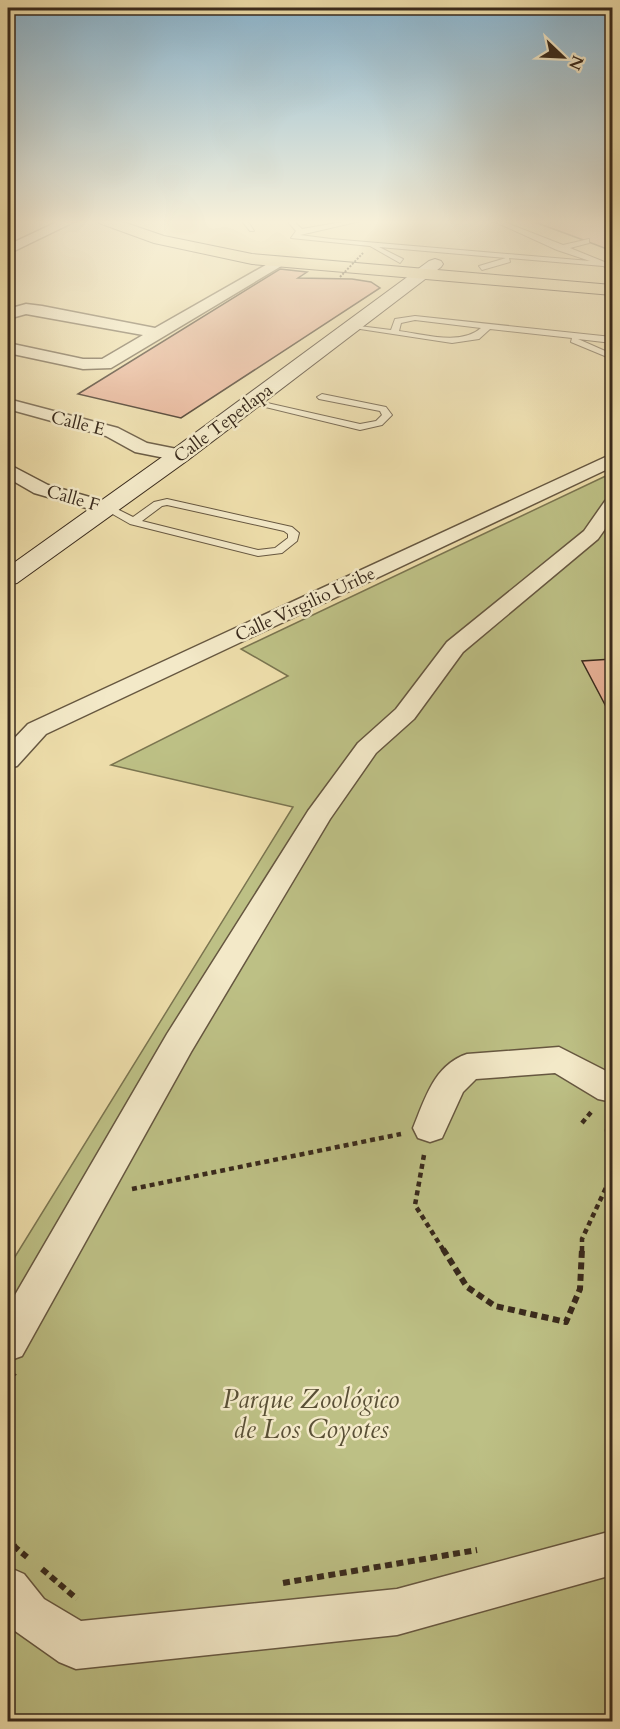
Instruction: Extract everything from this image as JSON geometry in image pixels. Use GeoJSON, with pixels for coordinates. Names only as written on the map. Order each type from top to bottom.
{"type":"FeatureCollection","features":[{"type":"Feature","properties":{"kind":"street"},"geometry":{"type":"LineString","coordinates":[[8,348],[95,366],[105,364],[212,301]]}},
{"type":"Feature","properties":{"kind":"street","name":"Calle Tepetlapa"},"geometry":{"type":"LineString","coordinates":[[8,578],[180,455],[386,301]]}},
{"type":"Feature","properties":{"kind":"street"},"geometry":{"type":"LineString","coordinates":[[8,314],[26,309],[156,333]]}},
{"type":"Feature","properties":{"kind":"street","name":"Calle E"},"geometry":{"type":"LineString","coordinates":[[8,404],[105,429],[142,448],[180,455]]}},
{"type":"Feature","properties":{"kind":"street","name":"Calle Virgilio Uribe"},"geometry":{"type":"LineString","coordinates":[[8,760],[37,729],[612,460]]}},
{"type":"Feature","properties":{"kind":"street","name":"Calle F"},"geometry":{"type":"LineString","coordinates":[[8,470],[41,489],[107,508]]}},
{"type":"Feature","properties":{"kind":"street"},"geometry":{"type":"LineString","coordinates":[[13,1354],[86,1204],[178,1043],[318,817],[367,748],[405,714],[455,647],[591,535],[612,505]]}},
{"type":"Feature","properties":{"kind":"street"},"geometry":{"type":"LineString","coordinates":[[430,1128],[449,1084],[467,1067],[559,1060],[595,1079],[610,1090]]}},
{"type":"Feature","properties":{"kind":"street"},"geometry":{"type":"LineString","coordinates":[[8,1590],[28,1615],[76,1645],[397,1612],[612,1553]]}},
{"type":"Feature","properties":{"kind":"lane"},"geometry":{"type":"LineString","coordinates":[[394,332],[398,321],[405,318],[612,339]]}},
{"type":"Feature","properties":{"kind":"lane"},"geometry":{"type":"LineString","coordinates":[[351,327],[459,340],[476,337],[488,326]]}},
{"type":"Feature","properties":{"kind":"lane"},"geometry":{"type":"LineString","coordinates":[[562,334],[612,357]]}},
{"type":"Feature","properties":{"kind":"lane"},"geometry":{"type":"LineString","coordinates":[[250,402],[360,427],[379,423],[387,415],[383,408],[322,397]]}},
{"type":"Feature","properties":{"kind":"lane"},"geometry":{"type":"LineString","coordinates":[[107,508],[134,522],[258,553],[278,551],[293,539],[294,533],[288,529],[178,503],[158,504],[134,522]]}},
{"type":"Feature","properties":{"kind":"path"},"geometry":{"type":"LineString","coordinates":[[86,1204],[117,1192],[430,1128],[415,1205],[467,1287],[495,1306],[566,1322],[580,1289],[582,1239],[611,1177],[607,1130],[612,1126]]}},
{"type":"Feature","properties":{"kind":"path"},"geometry":{"type":"LineString","coordinates":[[8,1386],[13,1354]]}},
{"type":"Feature","properties":{"kind":"path"},"geometry":{"type":"LineString","coordinates":[[8,1535],[15,1547],[88,1608]]}},
{"type":"Feature","properties":{"kind":"path"},"geometry":{"type":"LineString","coordinates":[[271,1585],[488,1548]]}},
{"type":"Feature","properties":{"kind":"green space","name":"Parque Zoológico de Los Coyotes"},"geometry":{"type":"Polygon","coordinates":[[[612,473],[612,1721],[8,1721],[8,1268],[293,807],[111,765],[288,676],[241,649],[612,473]]]}},
{"type":"Feature","properties":{"kind":"building"},"geometry":{"type":"Polygon","coordinates":[[[229,301],[361,301],[181,418],[78,394],[229,301]]]}},
{"type":"Feature","properties":{"kind":"building"},"geometry":{"type":"Polygon","coordinates":[[[612,659],[612,718],[582,661],[612,659]]]}}]}
